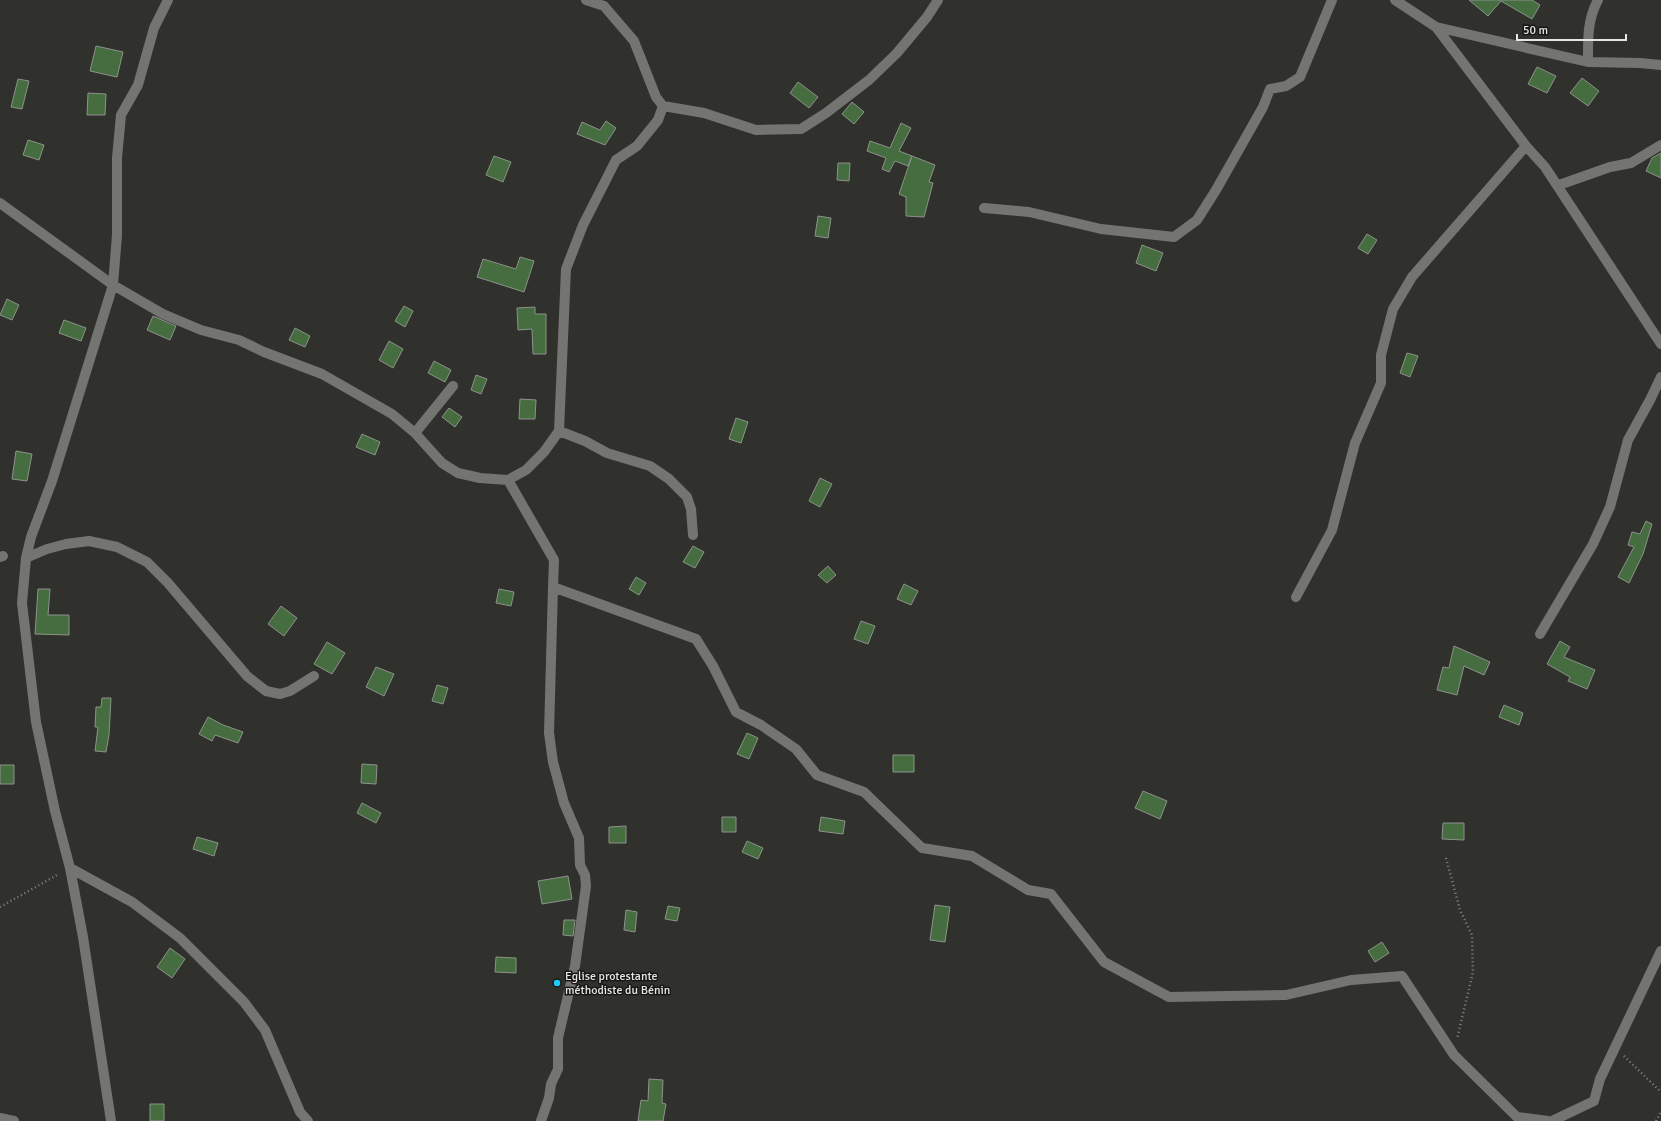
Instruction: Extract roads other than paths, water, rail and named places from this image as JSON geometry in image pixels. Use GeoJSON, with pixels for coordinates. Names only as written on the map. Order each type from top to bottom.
{"type":"FeatureCollection","features":[{"type":"Feature","properties":{"kind":"street"},"geometry":{"type":"LineString","coordinates":[[111,1121],[83,937],[70,868],[55,811],[36,722],[22,603],[26,558],[31,537],[52,481],[113,285],[117,235],[117,158],[121,115],[138,85],[154,28],[168,0]]}},
{"type":"Feature","properties":{"kind":"street"},"geometry":{"type":"LineString","coordinates":[[586,0],[604,6],[634,41],[656,97],[663,106],[704,113],[756,130],[801,129],[826,113],[869,80],[897,53],[927,17],[938,0]]}},
{"type":"Feature","properties":{"kind":"street"},"geometry":{"type":"LineString","coordinates":[[984,208],[1029,212],[1100,229],[1174,237],[1197,220],[1201,214],[1263,106],[1270,89],[1286,86],[1300,77],[1332,0]]}},
{"type":"Feature","properties":{"kind":"street"},"geometry":{"type":"LineString","coordinates":[[1395,0],[1436,27],[1526,146],[1559,185],[1661,344]]}},
{"type":"Feature","properties":{"kind":"street"},"geometry":{"type":"LineString","coordinates":[[1588,62],[1588,28],[1593,10],[1598,0]]}},
{"type":"Feature","properties":{"kind":"street"},"geometry":{"type":"LineString","coordinates":[[1436,27],[1588,62],[1661,65]]}},
{"type":"Feature","properties":{"kind":"street"},"geometry":{"type":"LineString","coordinates":[[0,203],[113,285],[163,314],[201,330],[239,340],[322,374],[392,414],[415,433],[442,463],[458,473],[480,478],[508,480],[526,470],[544,452],[559,431],[566,268],[583,225],[616,160],[637,146],[658,120],[663,106]]}},
{"type":"Feature","properties":{"kind":"street"},"geometry":{"type":"LineString","coordinates":[[1296,597],[1332,530],[1355,443],[1381,383],[1381,355],[1393,309],[1412,277],[1526,146]]}},
{"type":"Feature","properties":{"kind":"street"},"geometry":{"type":"LineString","coordinates":[[1559,185],[1610,167],[1631,163],[1661,146]]}},
{"type":"Feature","properties":{"kind":"street"},"geometry":{"type":"LineString","coordinates":[[1540,634],[1593,544],[1610,507],[1628,440],[1661,377]]}},
{"type":"Feature","properties":{"kind":"street"},"geometry":{"type":"LineString","coordinates":[[415,433],[453,386]]}},
{"type":"Feature","properties":{"kind":"street"},"geometry":{"type":"LineString","coordinates":[[559,431],[585,441],[607,453],[650,466],[669,479],[687,497],[691,509],[693,535]]}},
{"type":"Feature","properties":{"kind":"street"},"geometry":{"type":"LineString","coordinates":[[508,480],[554,560],[549,732],[553,762],[564,803],[579,838],[580,865],[585,875],[586,886],[575,966],[564,1005],[558,1038],[558,1069],[551,1084],[549,1098],[541,1121]]}},
{"type":"Feature","properties":{"kind":"street"},"geometry":{"type":"LineString","coordinates":[[26,558],[47,549],[66,544],[89,541],[117,547],[147,562],[168,583],[247,676],[266,691],[280,694],[290,691],[314,676]]}},
{"type":"Feature","properties":{"kind":"street"},"geometry":{"type":"LineString","coordinates":[[553,587],[696,640],[713,666],[736,712],[761,725],[796,749],[817,775],[864,792],[922,848],[972,856],[1028,890],[1051,894],[1104,962],[1169,997],[1286,994],[1351,980],[1402,976],[1454,1055],[1517,1117],[1548,1121]]}},
{"type":"Feature","properties":{"kind":"street"},"geometry":{"type":"LineString","coordinates":[[70,868],[132,902],[180,938],[244,1002],[265,1030],[300,1112],[308,1121]]}},
{"type":"Feature","properties":{"kind":"street"},"geometry":{"type":"LineString","coordinates":[[1552,1121],[1594,1101],[1600,1079],[1661,951]]}},
{"type":"Feature","properties":{"kind":"street"},"geometry":{"type":"LineString","coordinates":[[0,1118],[14,1121]]}},
{"type":"Feature","properties":{"kind":"place","name":"Eglise protestante méthodiste du Bénin"},"geometry":{"type":"Point","coordinates":[557,983]}}]}
